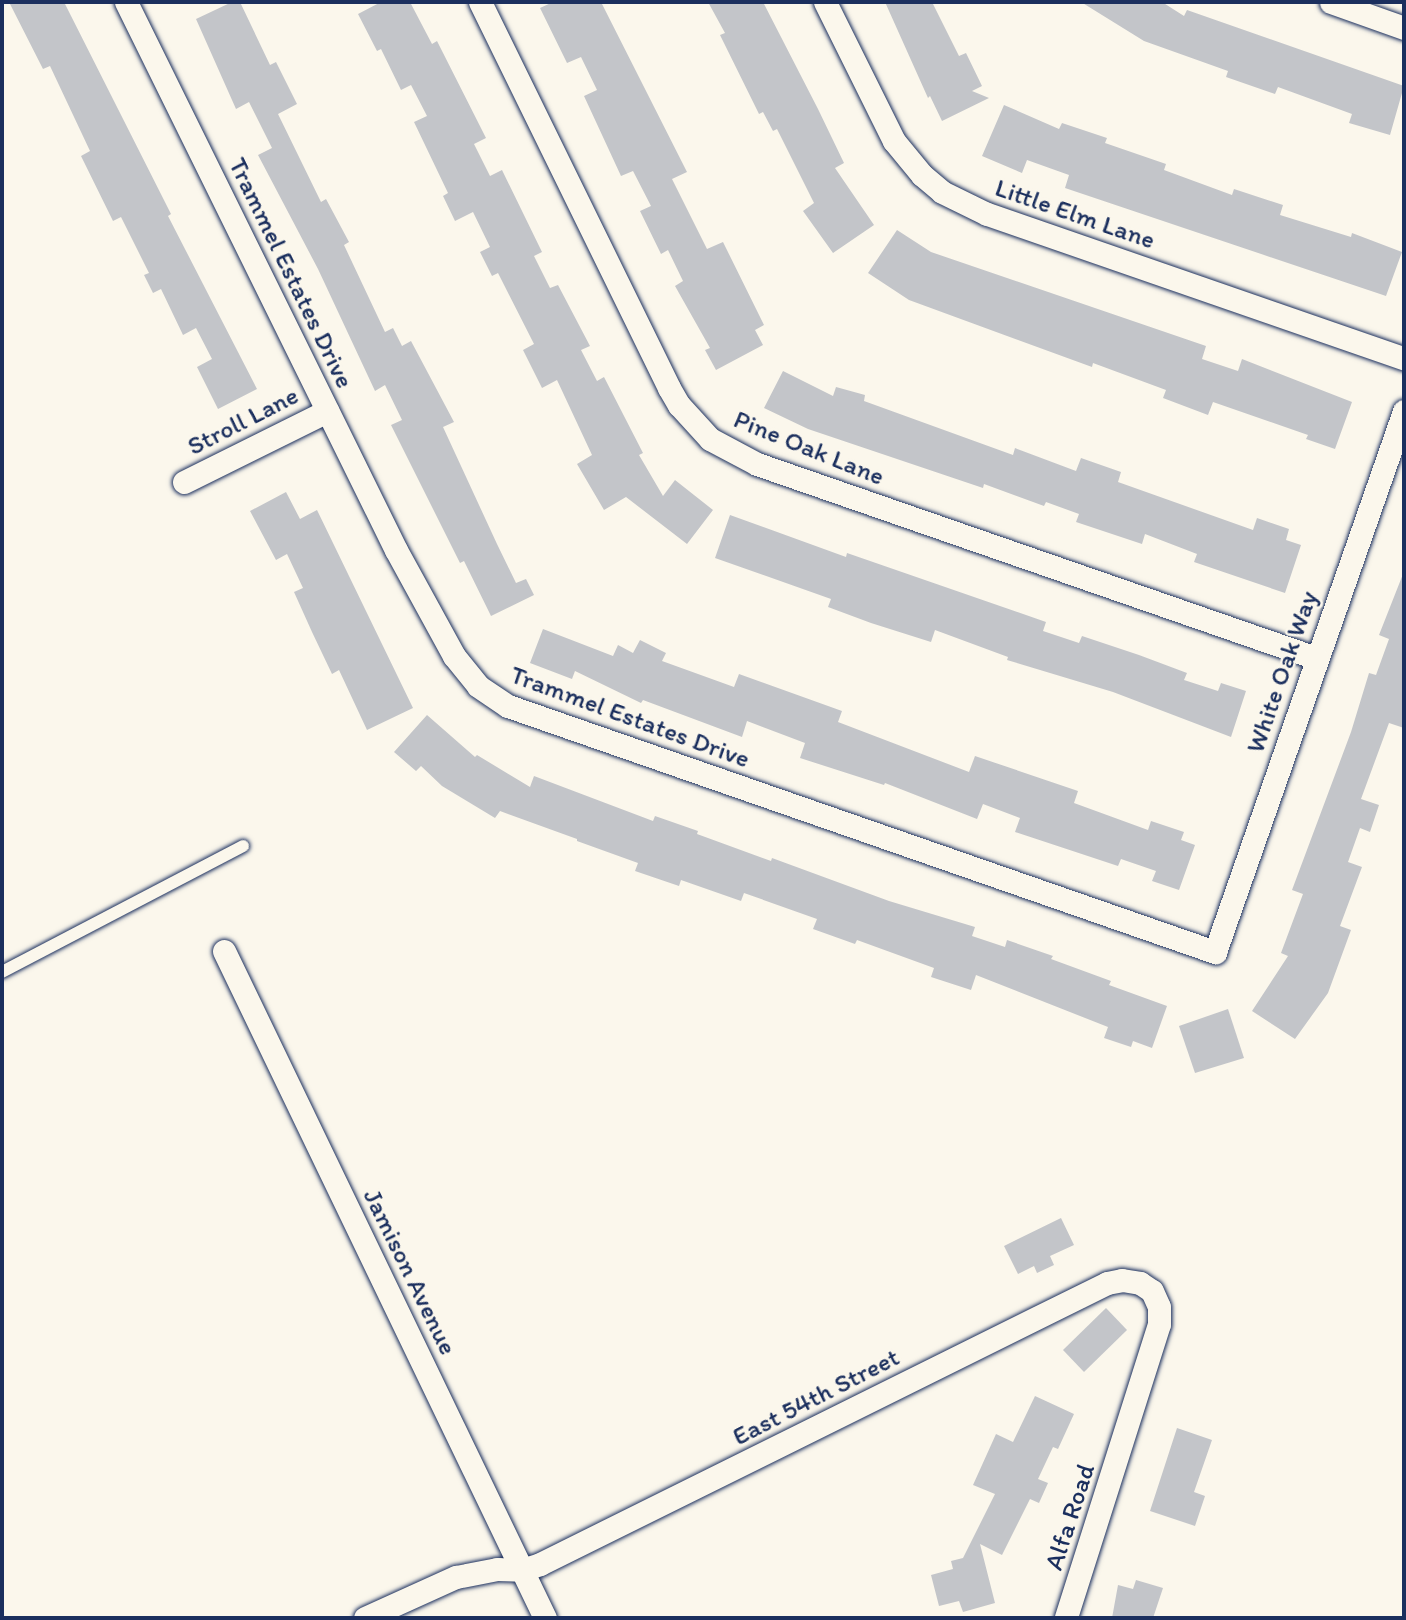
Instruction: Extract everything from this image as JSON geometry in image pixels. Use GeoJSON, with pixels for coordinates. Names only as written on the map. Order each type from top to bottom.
{"type":"FeatureCollection","features":[{"type":"Feature","properties":{"kind":"street","name":"Trammel Estates Drive"},"geometry":{"type":"LineString","coordinates":[[126,2],[396,550],[454,656],[478,686],[508,706],[1215,952]]}},
{"type":"Feature","properties":{"kind":"street","name":"Pine Oak Lane"},"geometry":{"type":"LineString","coordinates":[[480,2],[678,405],[710,439],[757,464],[1316,658]]}},
{"type":"Feature","properties":{"kind":"street","name":"Little Elm Lane"},"geometry":{"type":"LineString","coordinates":[[825,2],[894,141],[922,175],[942,192],[988,214],[1404,358]]}},
{"type":"Feature","properties":{"kind":"street"},"geometry":{"type":"LineString","coordinates":[[1331,2],[1404,28]]}},
{"type":"Feature","properties":{"kind":"street","name":"Stroll Lane"},"geometry":{"type":"LineString","coordinates":[[184,482],[327,411]]}},
{"type":"Feature","properties":{"kind":"street","name":"White Oak Way"},"geometry":{"type":"LineString","coordinates":[[1215,952],[1404,411]]}},
{"type":"Feature","properties":{"kind":"street","name":"Jamison Avenue"},"geometry":{"type":"LineString","coordinates":[[224,951],[545,1618]]}},
{"type":"Feature","properties":{"kind":"street","name":"East 54th Street"},"geometry":{"type":"LineString","coordinates":[[365,1618],[456,1577],[497,1569],[522,1570],[625,1523],[1107,1283],[1122,1280],[1140,1283],[1152,1291],[1158,1307],[1159,1324],[1126,1433]]}},
{"type":"Feature","properties":{"kind":"street","name":"Alfa Road"},"geometry":{"type":"LineString","coordinates":[[1066,1618],[1126,1433]]}},
{"type":"Feature","properties":{"kind":"lane"},"geometry":{"type":"LineString","coordinates":[[2,972],[243,846]]}},
{"type":"Feature","properties":{"kind":"building"},"geometry":{"type":"Polygon","coordinates":[[[9,2],[64,2],[171,214],[168,216],[257,389],[218,409],[197,367],[212,359],[196,328],[183,335],[161,289],[153,293],[144,275],[149,273],[121,217],[113,221],[81,156],[90,151],[50,66],[43,69],[9,2]]]}},
{"type":"Feature","properties":{"kind":"building"},"geometry":{"type":"Polygon","coordinates":[[[232,2],[240,2],[270,65],[276,62],[297,104],[278,114],[321,202],[326,199],[349,242],[344,245],[385,332],[393,328],[402,346],[411,341],[454,422],[443,427],[497,544],[516,583],[526,579],[534,595],[491,616],[464,561],[460,563],[391,425],[402,420],[385,385],[375,391],[318,269],[258,155],[272,148],[249,102],[236,109],[196,19],[232,2]]]}},
{"type":"Feature","properties":{"kind":"building"},"geometry":{"type":"Polygon","coordinates":[[[381,2],[410,2],[432,44],[437,41],[486,138],[474,144],[490,176],[502,170],[542,252],[534,256],[550,288],[558,285],[590,346],[581,350],[597,381],[604,377],[643,453],[639,455],[663,496],[675,480],[713,510],[687,544],[626,497],[604,510],[577,464],[592,455],[557,380],[542,388],[523,350],[534,344],[498,273],[492,276],[480,252],[490,247],[473,212],[455,221],[443,196],[448,193],[414,122],[427,116],[411,85],[401,90],[381,49],[377,51],[358,14],[381,2]]]}},
{"type":"Feature","properties":{"kind":"building"},"geometry":{"type":"Polygon","coordinates":[[[553,2],[601,2],[687,172],[672,179],[707,249],[723,242],[764,325],[755,330],[763,345],[716,370],[705,350],[710,348],[675,286],[683,281],[668,250],[661,254],[640,211],[651,206],[633,171],[621,176],[584,96],[597,90],[581,57],[567,63],[540,8],[553,2]]]}},
{"type":"Feature","properties":{"kind":"building"},"geometry":{"type":"Polygon","coordinates":[[[708,2],[763,2],[818,109],[844,163],[835,168],[874,225],[833,253],[803,211],[814,203],[777,129],[773,131],[763,112],[759,114],[720,35],[725,33],[708,2]]]}},
{"type":"Feature","properties":{"kind":"building"},"geometry":{"type":"Polygon","coordinates":[[[885,2],[932,2],[959,56],[966,53],[982,86],[972,91],[989,98],[942,121],[930,96],[928,98],[885,2]]]}},
{"type":"Feature","properties":{"kind":"building"},"geometry":{"type":"Polygon","coordinates":[[[1081,2],[1162,2],[1184,16],[1187,10],[1404,86],[1390,135],[1349,123],[1352,114],[1278,87],[1275,94],[1226,77],[1228,71],[1144,41],[1081,2]]]}},
{"type":"Feature","properties":{"kind":"building"},"geometry":{"type":"Polygon","coordinates":[[[1004,105],[1059,129],[1062,123],[1107,138],[1105,143],[1166,164],[1164,170],[1232,195],[1234,189],[1283,205],[1280,215],[1351,237],[1352,233],[1402,252],[1386,296],[1065,188],[1069,175],[1027,160],[1022,173],[982,156],[1004,105]]]}},
{"type":"Feature","properties":{"kind":"building"},"geometry":{"type":"Polygon","coordinates":[[[897,230],[931,252],[1206,346],[1202,359],[1238,371],[1242,359],[1352,402],[1335,449],[1306,439],[1308,435],[1213,402],[1208,415],[1163,398],[1166,390],[1093,363],[1092,367],[909,300],[868,273],[897,230]]]}},
{"type":"Feature","properties":{"kind":"building"},"geometry":{"type":"Polygon","coordinates":[[[783,371],[833,396],[836,387],[865,395],[864,401],[1013,455],[1015,448],[1076,471],[1081,458],[1121,472],[1118,482],[1253,530],[1257,518],[1289,529],[1286,540],[1301,545],[1285,593],[1194,562],[1197,554],[1145,534],[1142,544],[1076,522],[1079,514],[1046,502],[1044,506],[984,484],[983,488],[808,429],[764,408],[783,371]]]}},
{"type":"Feature","properties":{"kind":"building"},"geometry":{"type":"Polygon","coordinates":[[[286,492],[300,519],[317,510],[413,708],[367,730],[339,670],[332,674],[312,632],[294,592],[303,588],[287,554],[276,560],[250,511],[286,492]]]}},
{"type":"Feature","properties":{"kind":"building"},"geometry":{"type":"Polygon","coordinates":[[[730,515],[846,557],[847,553],[1046,622],[1043,631],[1079,643],[1082,636],[1139,655],[1187,673],[1184,680],[1218,691],[1221,683],[1246,691],[1231,737],[1113,692],[1007,660],[1008,657],[935,630],[931,642],[871,623],[828,607],[831,599],[715,558],[730,515]]]}},
{"type":"Feature","properties":{"kind":"building"},"geometry":{"type":"Polygon","coordinates":[[[1403,574],[1404,728],[1389,723],[1361,799],[1379,805],[1370,832],[1360,828],[1348,862],[1362,867],[1340,926],[1351,930],[1328,993],[1295,1039],[1252,1011],[1288,956],[1281,953],[1303,894],[1292,890],[1351,732],[1369,673],[1376,675],[1389,639],[1379,635],[1403,574]]]}},
{"type":"Feature","properties":{"kind":"building"},"geometry":{"type":"Polygon","coordinates":[[[543,629],[613,656],[618,645],[633,653],[640,640],[666,653],[662,661],[734,687],[739,674],[842,711],[838,722],[969,772],[975,756],[1078,791],[1074,803],[1148,830],[1151,821],[1184,832],[1181,840],[1195,845],[1179,890],[1152,881],[1156,871],[1121,859],[1118,866],[1015,832],[1020,818],[983,804],[977,819],[885,783],[884,785],[800,758],[805,743],[747,721],[742,737],[643,700],[641,703],[575,671],[572,679],[530,663],[543,629]]]}},
{"type":"Feature","properties":{"kind":"building"},"geometry":{"type":"Polygon","coordinates":[[[427,715],[475,757],[477,755],[530,787],[534,776],[653,821],[655,816],[771,861],[772,858],[889,901],[975,927],[972,936],[1005,947],[1007,940],[1053,956],[1051,959],[1111,981],[1109,985],[1167,1006],[1152,1048],[1133,1041],[1131,1047],[1104,1038],[1108,1027],[976,975],[971,990],[931,977],[934,968],[857,940],[855,944],[813,929],[817,919],[744,893],[741,901],[681,880],[679,886],[635,871],[638,863],[577,839],[500,811],[495,818],[442,786],[421,766],[416,771],[394,752],[427,715]]]}},
{"type":"Feature","properties":{"kind":"building"},"geometry":{"type":"Polygon","coordinates":[[[1228,1009],[1244,1058],[1195,1073],[1179,1026],[1228,1009]]]}},
{"type":"Feature","properties":{"kind":"building"},"geometry":{"type":"Polygon","coordinates":[[[1061,1218],[1074,1245],[1050,1256],[1054,1265],[1037,1273],[1034,1266],[1018,1274],[1004,1246],[1061,1218]]]}},
{"type":"Feature","properties":{"kind":"building"},"geometry":{"type":"Polygon","coordinates":[[[1106,1308],[1127,1330],[1084,1372],[1063,1350],[1106,1308]]]}},
{"type":"Feature","properties":{"kind":"building"},"geometry":{"type":"Polygon","coordinates":[[[1035,1396],[1074,1414],[1058,1449],[1053,1447],[1038,1479],[1048,1483],[1039,1503],[1030,1499],[1002,1555],[980,1544],[995,1603],[963,1612],[959,1601],[939,1606],[931,1575],[953,1569],[951,1561],[963,1558],[995,1494],[973,1485],[996,1434],[1013,1442],[1035,1396]]]}},
{"type":"Feature","properties":{"kind":"building"},"geometry":{"type":"Polygon","coordinates":[[[1177,1428],[1212,1440],[1194,1492],[1205,1496],[1195,1526],[1150,1511],[1177,1428]]]}},
{"type":"Feature","properties":{"kind":"building"},"geometry":{"type":"Polygon","coordinates":[[[1136,1580],[1163,1588],[1153,1618],[1112,1618],[1118,1585],[1133,1589],[1136,1580]]]}}]}
